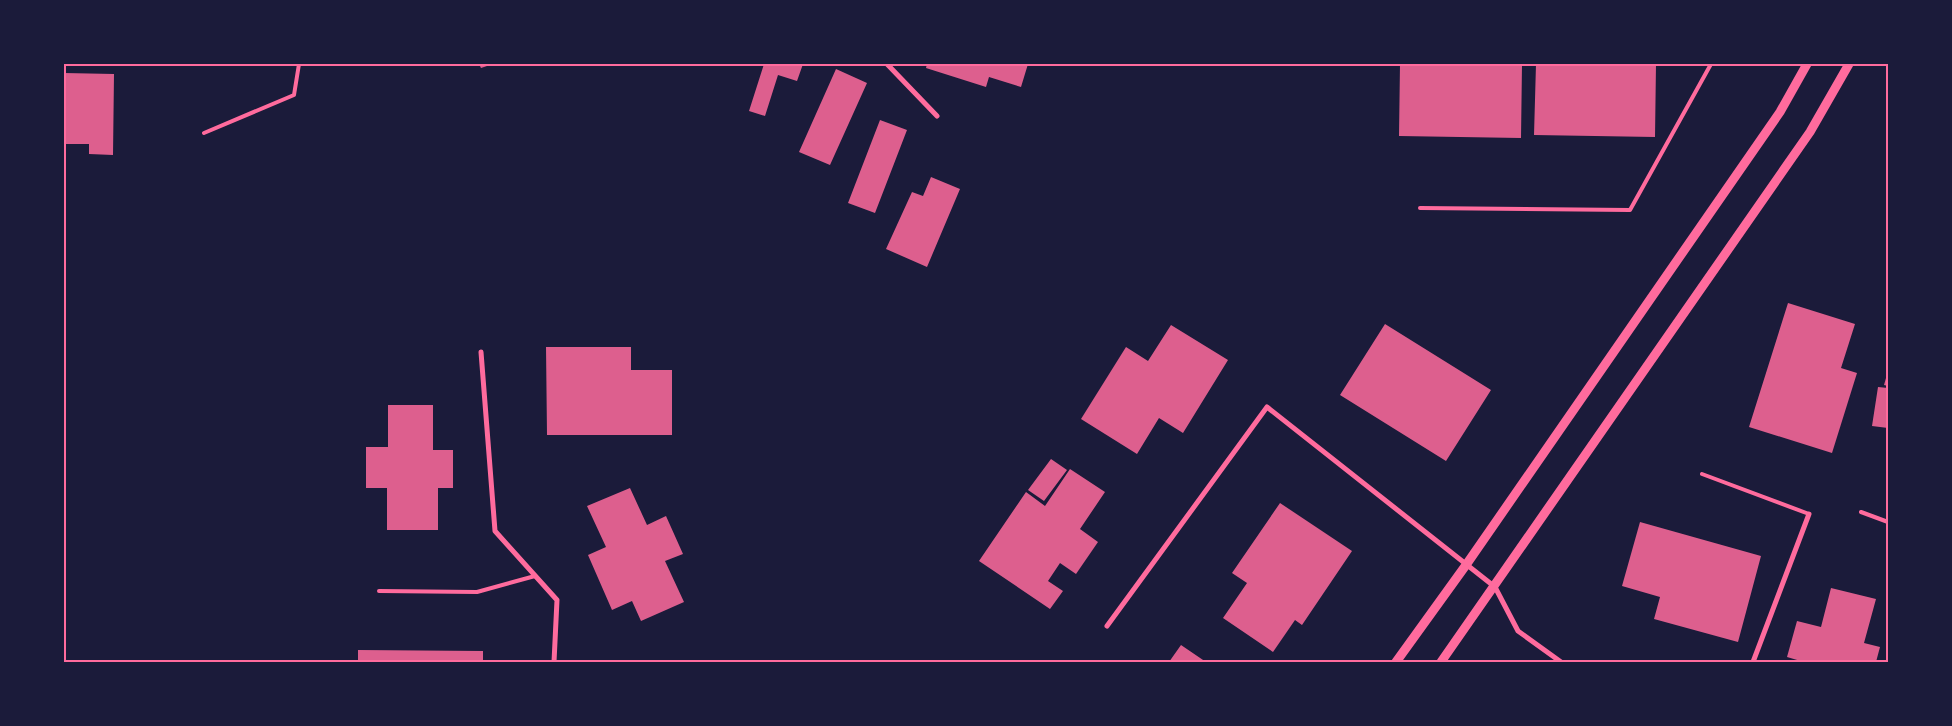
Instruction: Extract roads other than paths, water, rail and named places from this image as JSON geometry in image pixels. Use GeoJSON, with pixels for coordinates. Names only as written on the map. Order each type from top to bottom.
{"type":"FeatureCollection","features":[{"type":"Feature","properties":{"kind":"street"},"geometry":{"type":"LineString","coordinates":[[887,64],[937,116]]}},
{"type":"Feature","properties":{"kind":"street"},"geometry":{"type":"LineString","coordinates":[[1396,662],[1466,565],[1774,120],[1807,64]]}},
{"type":"Feature","properties":{"kind":"street"},"geometry":{"type":"LineString","coordinates":[[1441,662],[1810,132],[1849,64]]}},
{"type":"Feature","properties":{"kind":"street"},"geometry":{"type":"LineString","coordinates":[[480,352],[495,532],[558,600],[554,662]]}},
{"type":"Feature","properties":{"kind":"street"},"geometry":{"type":"LineString","coordinates":[[1107,626],[1267,407],[1495,587],[1518,631],[1561,662]]}},
{"type":"Feature","properties":{"kind":"street"},"geometry":{"type":"LineString","coordinates":[[1753,662],[1809,514]]}},
{"type":"Feature","properties":{"kind":"lane"},"geometry":{"type":"LineString","coordinates":[[204,133],[294,95],[298,64]]}},
{"type":"Feature","properties":{"kind":"lane"},"geometry":{"type":"LineString","coordinates":[[1420,208],[1630,210],[1711,64]]}},
{"type":"Feature","properties":{"kind":"lane"},"geometry":{"type":"LineString","coordinates":[[1702,474],[1809,514]]}},
{"type":"Feature","properties":{"kind":"lane"},"geometry":{"type":"LineString","coordinates":[[1862,512],[1888,522]]}},
{"type":"Feature","properties":{"kind":"lane"},"geometry":{"type":"LineString","coordinates":[[378,591],[477,592],[535,576]]}}]}
